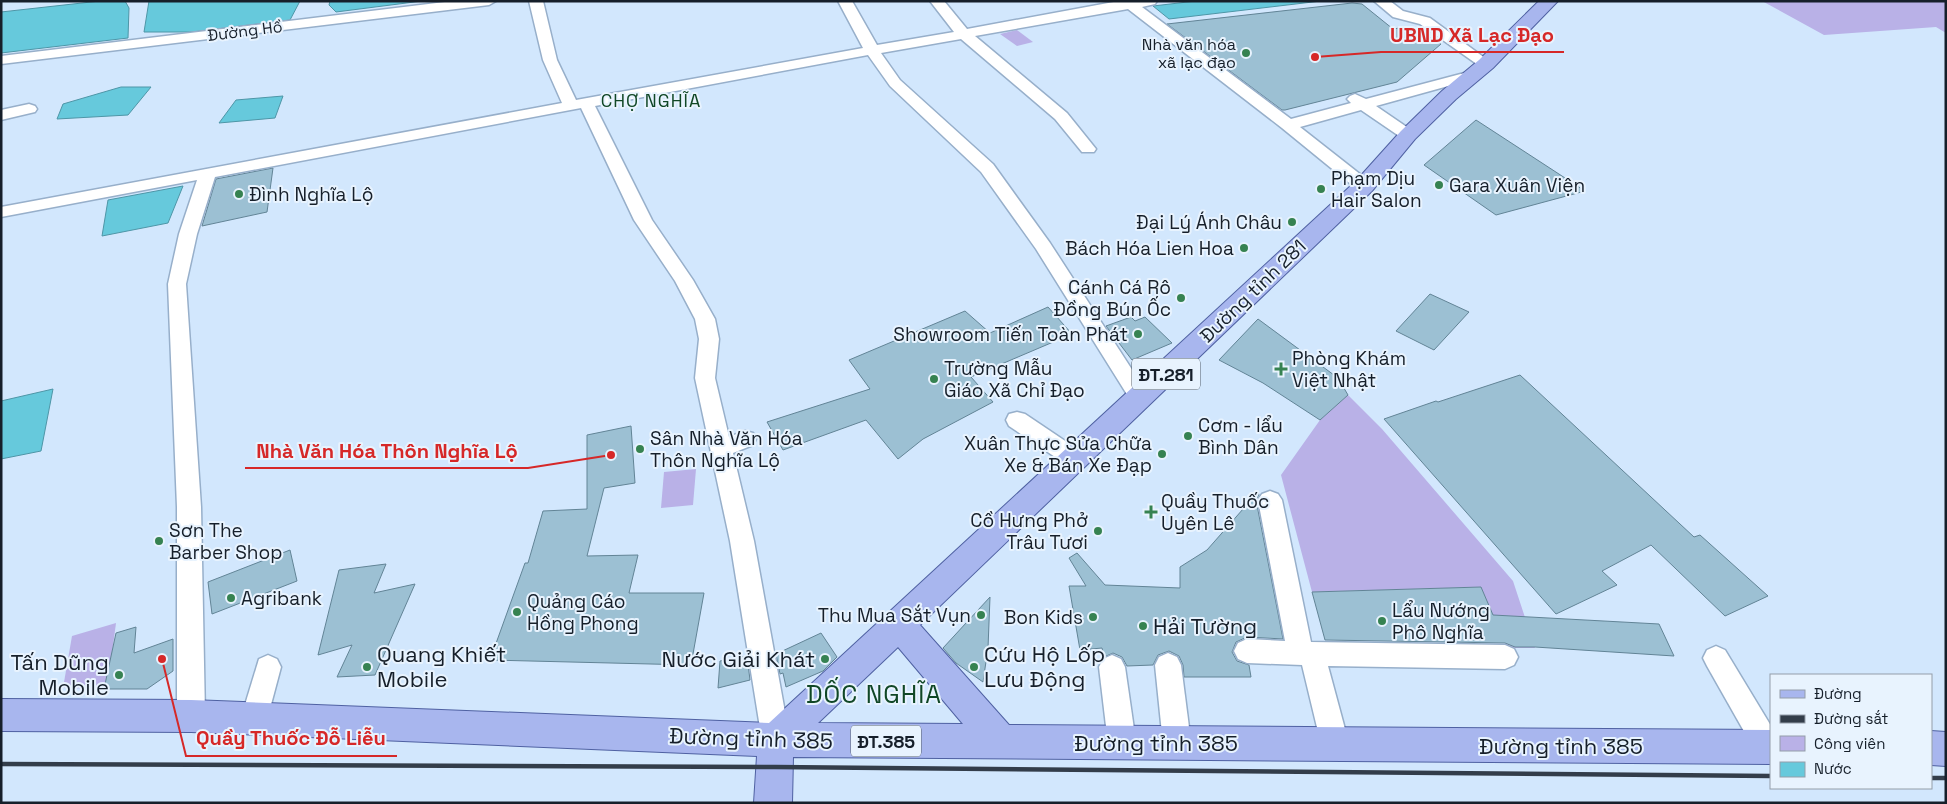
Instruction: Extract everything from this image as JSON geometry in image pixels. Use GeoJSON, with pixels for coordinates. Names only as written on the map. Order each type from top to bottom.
{"type":"FeatureCollection","features":[{"type":"Feature","properties":{"kind":"main road","name":"Đường tỉnh 281"},"geometry":{"type":"LineString","coordinates":[[776,740],[1364,186],[1408,135],[1549,1]]}},
{"type":"Feature","properties":{"kind":"main road"},"geometry":{"type":"LineString","coordinates":[[899,625],[1001,742]]}},
{"type":"Feature","properties":{"kind":"main road","name":"Đường tỉnh 385"},"geometry":{"type":"LineString","coordinates":[[1,715],[255,718],[776,740],[1769,747]]}},
{"type":"Feature","properties":{"kind":"main road"},"geometry":{"type":"LineString","coordinates":[[773,803],[776,740]]}},
{"type":"Feature","properties":{"kind":"main road"},"geometry":{"type":"LineString","coordinates":[[1932,748],[1946,749]]}},
{"type":"Feature","properties":{"kind":"street","name":"Đường Hồ"},"geometry":{"type":"LineString","coordinates":[[1,60],[489,1]]}},
{"type":"Feature","properties":{"kind":"street"},"geometry":{"type":"LineString","coordinates":[[536,1],[550,60],[578,104],[643,220],[684,280],[704,320],[709,339],[705,378],[714,442],[742,541],[776,740]]}},
{"type":"Feature","properties":{"kind":"street"},"geometry":{"type":"LineString","coordinates":[[845,1],[847,8],[872,50],[895,83],[987,168],[1044,247],[1140,399]]}},
{"type":"Feature","properties":{"kind":"street"},"geometry":{"type":"LineString","coordinates":[[937,1],[963,33],[1061,116],[1088,149]]}},
{"type":"Feature","properties":{"kind":"street"},"geometry":{"type":"LineString","coordinates":[[1,212],[963,33],[1127,3],[1150,1]]}},
{"type":"Feature","properties":{"kind":"street"},"geometry":{"type":"LineString","coordinates":[[1380,1],[1398,14],[1425,21],[1479,69]]}},
{"type":"Feature","properties":{"kind":"street"},"geometry":{"type":"LineString","coordinates":[[1127,3],[1288,125],[1364,186]]}},
{"type":"Feature","properties":{"kind":"street"},"geometry":{"type":"LineString","coordinates":[[1386,24],[1398,14]]}},
{"type":"Feature","properties":{"kind":"street"},"geometry":{"type":"LineString","coordinates":[[1288,125],[1364,105],[1479,69]]}},
{"type":"Feature","properties":{"kind":"street"},"geometry":{"type":"LineString","coordinates":[[1348,95],[1408,135]]}},
{"type":"Feature","properties":{"kind":"street"},"geometry":{"type":"LineString","coordinates":[[1,115],[29,109]]}},
{"type":"Feature","properties":{"kind":"street"},"geometry":{"type":"LineString","coordinates":[[191,716],[189,507],[177,284],[188,234],[208,174]]}},
{"type":"Feature","properties":{"kind":"street"},"geometry":{"type":"LineString","coordinates":[[1017,420],[1075,460]]}},
{"type":"Feature","properties":{"kind":"street"},"geometry":{"type":"LineString","coordinates":[[714,442],[745,439]]}},
{"type":"Feature","properties":{"kind":"street"},"geometry":{"type":"LineString","coordinates":[[1270,500],[1306,654],[1335,744]]}},
{"type":"Feature","properties":{"kind":"street"},"geometry":{"type":"LineString","coordinates":[[1247,651],[1306,654],[1505,657]]}},
{"type":"Feature","properties":{"kind":"street"},"geometry":{"type":"LineString","coordinates":[[1716,658],[1769,747]]}},
{"type":"Feature","properties":{"kind":"street"},"geometry":{"type":"LineString","coordinates":[[1168,665],[1177,743]]}},
{"type":"Feature","properties":{"kind":"street"},"geometry":{"type":"LineString","coordinates":[[255,718],[268,667]]}},
{"type":"Feature","properties":{"kind":"street"},"geometry":{"type":"LineString","coordinates":[[1112,667],[1122,743]]}},
{"type":"Feature","properties":{"kind":"green space"},"geometry":{"type":"Polygon","coordinates":[[[1762,1],[1946,1],[1946,33],[1936,27],[1824,35],[1762,1]]]}},
{"type":"Feature","properties":{"kind":"green space"},"geometry":{"type":"Polygon","coordinates":[[[1017,30],[1033,42],[1017,46],[1000,34],[1017,30]]]}},
{"type":"Feature","properties":{"kind":"green space"},"geometry":{"type":"Polygon","coordinates":[[[1348,395],[1382,429],[1513,581],[1535,648],[1507,648],[1480,587],[1312,592],[1281,475],[1320,420],[1348,395]]]}},
{"type":"Feature","properties":{"kind":"green space"},"geometry":{"type":"Polygon","coordinates":[[[696,469],[693,505],[661,508],[664,472],[696,469]]]}},
{"type":"Feature","properties":{"kind":"green space"},"geometry":{"type":"Polygon","coordinates":[[[116,623],[111,661],[104,689],[63,688],[72,636],[116,623]]]}},
{"type":"Feature","properties":{"kind":"water"},"geometry":{"type":"Polygon","coordinates":[[[100,1],[125,1],[129,8],[128,38],[1,53],[1,12],[100,1]]]}},
{"type":"Feature","properties":{"kind":"water"},"geometry":{"type":"Polygon","coordinates":[[[149,1],[300,1],[290,20],[192,32],[144,32],[149,1]]]}},
{"type":"Feature","properties":{"kind":"water"},"geometry":{"type":"Polygon","coordinates":[[[330,1],[422,1],[336,12],[329,5],[330,1]]]}},
{"type":"Feature","properties":{"kind":"water"},"geometry":{"type":"Polygon","coordinates":[[[1196,1],[1321,1],[1169,19],[1153,6],[1196,1]]]}},
{"type":"Feature","properties":{"kind":"water"},"geometry":{"type":"Polygon","coordinates":[[[121,87],[151,87],[128,115],[57,119],[63,104],[121,87]]]}},
{"type":"Feature","properties":{"kind":"water"},"geometry":{"type":"Polygon","coordinates":[[[283,96],[275,118],[219,123],[236,100],[283,96]]]}},
{"type":"Feature","properties":{"kind":"water"},"geometry":{"type":"Polygon","coordinates":[[[183,186],[168,223],[102,236],[108,200],[183,186]]]}},
{"type":"Feature","properties":{"kind":"water"},"geometry":{"type":"Polygon","coordinates":[[[53,389],[41,451],[1,459],[1,401],[53,389]]]}},
{"type":"Feature","properties":{"kind":"building"},"geometry":{"type":"Polygon","coordinates":[[[1352,3],[1362,4],[1393,29],[1406,27],[1419,31],[1441,44],[1397,82],[1285,110],[1282,110],[1167,24],[1352,3]]]}},
{"type":"Feature","properties":{"kind":"building"},"geometry":{"type":"Polygon","coordinates":[[[1476,120],[1585,191],[1496,215],[1424,165],[1476,120]]]}},
{"type":"Feature","properties":{"kind":"building","name":"Đình Nghĩa Lộ"},"geometry":{"type":"Polygon","coordinates":[[[273,168],[267,212],[202,226],[216,179],[273,168]]]}},
{"type":"Feature","properties":{"kind":"building"},"geometry":{"type":"Polygon","coordinates":[[[1430,294],[1469,312],[1434,350],[1396,331],[1430,294]]]}},
{"type":"Feature","properties":{"kind":"building"},"geometry":{"type":"Polygon","coordinates":[[[1048,307],[1072,334],[971,377],[993,402],[923,439],[898,459],[866,420],[783,450],[767,422],[870,389],[849,360],[965,311],[990,333],[1048,307]]]}},
{"type":"Feature","properties":{"kind":"building","name":"Showroom Tiến Toàn Phát"},"geometry":{"type":"Polygon","coordinates":[[[1131,317],[1135,321],[1145,317],[1172,343],[1132,360],[1106,326],[1131,317]]]}},
{"type":"Feature","properties":{"kind":"building","name":"Phòng Khám Việt Nhật"},"geometry":{"type":"Polygon","coordinates":[[[1258,319],[1338,378],[1348,395],[1320,420],[1263,383],[1219,360],[1258,319]]]}},
{"type":"Feature","properties":{"kind":"building"},"geometry":{"type":"Polygon","coordinates":[[[1520,375],[1694,537],[1700,535],[1768,596],[1725,616],[1651,545],[1602,571],[1617,585],[1556,614],[1384,419],[1520,375]]]}},
{"type":"Feature","properties":{"kind":"building"},"geometry":{"type":"Polygon","coordinates":[[[631,426],[635,483],[604,488],[587,556],[638,555],[629,593],[704,593],[691,665],[490,660],[525,563],[528,563],[543,511],[587,509],[587,435],[631,426]]]}},
{"type":"Feature","properties":{"kind":"building"},"geometry":{"type":"Polygon","coordinates":[[[1258,492],[1259,495],[1256,500],[1283,639],[1247,637],[1236,642],[1232,652],[1237,661],[1249,665],[1251,677],[1184,677],[1183,665],[1179,656],[1169,651],[1158,655],[1153,665],[1127,666],[1122,657],[1113,653],[1104,657],[1102,648],[1080,650],[1069,586],[1086,586],[1069,558],[1077,553],[1105,585],[1180,588],[1180,567],[1207,550],[1258,492]]]}},
{"type":"Feature","properties":{"kind":"building","name":"Agribank"},"geometry":{"type":"Polygon","coordinates":[[[290,550],[297,581],[212,614],[208,582],[290,550]]]}},
{"type":"Feature","properties":{"kind":"building"},"geometry":{"type":"Polygon","coordinates":[[[386,564],[374,593],[415,584],[375,675],[337,677],[352,645],[318,655],[339,570],[386,564]]]}},
{"type":"Feature","properties":{"kind":"building"},"geometry":{"type":"Polygon","coordinates":[[[1481,587],[1493,615],[1659,624],[1674,656],[1515,647],[1505,643],[1325,640],[1312,592],[1481,587]]]}},
{"type":"Feature","properties":{"kind":"building"},"geometry":{"type":"Polygon","coordinates":[[[990,597],[988,648],[983,682],[956,663],[943,648],[990,597]]]}},
{"type":"Feature","properties":{"kind":"building"},"geometry":{"type":"Polygon","coordinates":[[[136,627],[134,653],[173,639],[173,671],[147,689],[104,689],[116,633],[136,627]]]}},
{"type":"Feature","properties":{"kind":"building"},"geometry":{"type":"Polygon","coordinates":[[[821,633],[837,657],[823,671],[786,687],[783,673],[780,674],[776,654],[821,633]]]}},
{"type":"Feature","properties":{"kind":"building"},"geometry":{"type":"Polygon","coordinates":[[[747,656],[750,680],[718,688],[720,661],[747,656]]]}},
{"type":"Feature","properties":{"kind":"railway"},"geometry":{"type":"LineString","coordinates":[[1,764],[775,767],[1770,776]]}},
{"type":"Feature","properties":{"kind":"railway"},"geometry":{"type":"LineString","coordinates":[[1932,778],[1946,778]]}},
{"type":"Feature","properties":{"kind":"place","name":"Nhà văn hóa xã lạc đạo"},"geometry":{"type":"Point","coordinates":[1246,53]}},
{"type":"Feature","properties":{"kind":"place","name":"UBND Xã Lạc Đạo"},"geometry":{"type":"Point","coordinates":[1315,57]}},
{"type":"Feature","properties":{"kind":"place","name":"Gara Xuân Viện"},"geometry":{"type":"Point","coordinates":[1439,185]}},
{"type":"Feature","properties":{"kind":"place","name":"Phạm Dịu Hair Salon"},"geometry":{"type":"Point","coordinates":[1321,189]}},
{"type":"Feature","properties":{"kind":"place","name":"Đình Nghĩa Lộ"},"geometry":{"type":"Point","coordinates":[239,194]}},
{"type":"Feature","properties":{"kind":"place","name":"Đại Lý Ánh Châu"},"geometry":{"type":"Point","coordinates":[1292,222]}},
{"type":"Feature","properties":{"kind":"place","name":"Bách Hóa Lien Hoa"},"geometry":{"type":"Point","coordinates":[1244,248]}},
{"type":"Feature","properties":{"kind":"place","name":"Cánh Cá Rô Đồng Bún Ốc"},"geometry":{"type":"Point","coordinates":[1181,298]}},
{"type":"Feature","properties":{"kind":"place","name":"Showroom Tiến Toàn Phát"},"geometry":{"type":"Point","coordinates":[1138,334]}},
{"type":"Feature","properties":{"kind":"place","name":"Phòng Khám Việt Nhật"},"geometry":{"type":"Point","coordinates":[1281,369]}},
{"type":"Feature","properties":{"kind":"place","name":"Trường Mẫu Giáo Xã Chỉ Đạo"},"geometry":{"type":"Point","coordinates":[934,379]}},
{"type":"Feature","properties":{"kind":"place","name":"Cơm - lẩu Bình Dân"},"geometry":{"type":"Point","coordinates":[1188,436]}},
{"type":"Feature","properties":{"kind":"place","name":"Sân Nhà Văn Hóa Thôn Nghĩa Lộ"},"geometry":{"type":"Point","coordinates":[640,449]}},
{"type":"Feature","properties":{"kind":"place","name":"Xuân Thực Sửa Chữa Xe & Bán Xe Đạp"},"geometry":{"type":"Point","coordinates":[1162,454]}},
{"type":"Feature","properties":{"kind":"place","name":"Nhà Văn Hóa Thôn Nghĩa Lộ"},"geometry":{"type":"Point","coordinates":[611,455]}},
{"type":"Feature","properties":{"kind":"place","name":"Quầy Thuốc Uyên Lê"},"geometry":{"type":"Point","coordinates":[1151,512]}},
{"type":"Feature","properties":{"kind":"place","name":"Cồ Hưng Phở Trâu Tươi"},"geometry":{"type":"Point","coordinates":[1098,531]}},
{"type":"Feature","properties":{"kind":"place","name":"Sơn The Barber Shop"},"geometry":{"type":"Point","coordinates":[159,541]}},
{"type":"Feature","properties":{"kind":"place","name":"Agribank"},"geometry":{"type":"Point","coordinates":[231,598]}},
{"type":"Feature","properties":{"kind":"place","name":"Quảng Cáo Hồng Phong"},"geometry":{"type":"Point","coordinates":[517,612]}},
{"type":"Feature","properties":{"kind":"place","name":"Thu Mua Sắt Vụn"},"geometry":{"type":"Point","coordinates":[981,615]}},
{"type":"Feature","properties":{"kind":"place","name":"Bon Kids"},"geometry":{"type":"Point","coordinates":[1093,617]}},
{"type":"Feature","properties":{"kind":"place","name":"Lẩu Nướng Phô Nghĩa"},"geometry":{"type":"Point","coordinates":[1382,621]}},
{"type":"Feature","properties":{"kind":"place","name":"Hải Tường"},"geometry":{"type":"Point","coordinates":[1143,626]}},
{"type":"Feature","properties":{"kind":"place","name":"Quầy Thuốc Đỗ Liễu"},"geometry":{"type":"Point","coordinates":[162,659]}},
{"type":"Feature","properties":{"kind":"place","name":"Nước Giải Khát"},"geometry":{"type":"Point","coordinates":[825,659]}},
{"type":"Feature","properties":{"kind":"place","name":"Quang Khiết Mobile"},"geometry":{"type":"Point","coordinates":[367,667]}},
{"type":"Feature","properties":{"kind":"place","name":"Cứu Hộ Lốp Lưu Động"},"geometry":{"type":"Point","coordinates":[974,667]}},
{"type":"Feature","properties":{"kind":"place","name":"Tấn Dũng Mobile"},"geometry":{"type":"Point","coordinates":[119,675]}},
{"type":"Feature","properties":{"kind":"district","name":"CHỢ NGHĨA"},"geometry":{"type":"Point","coordinates":[651,100]}},
{"type":"Feature","properties":{"kind":"district","name":"DỐC NGHĨA"},"geometry":{"type":"Point","coordinates":[874,694]}}]}
